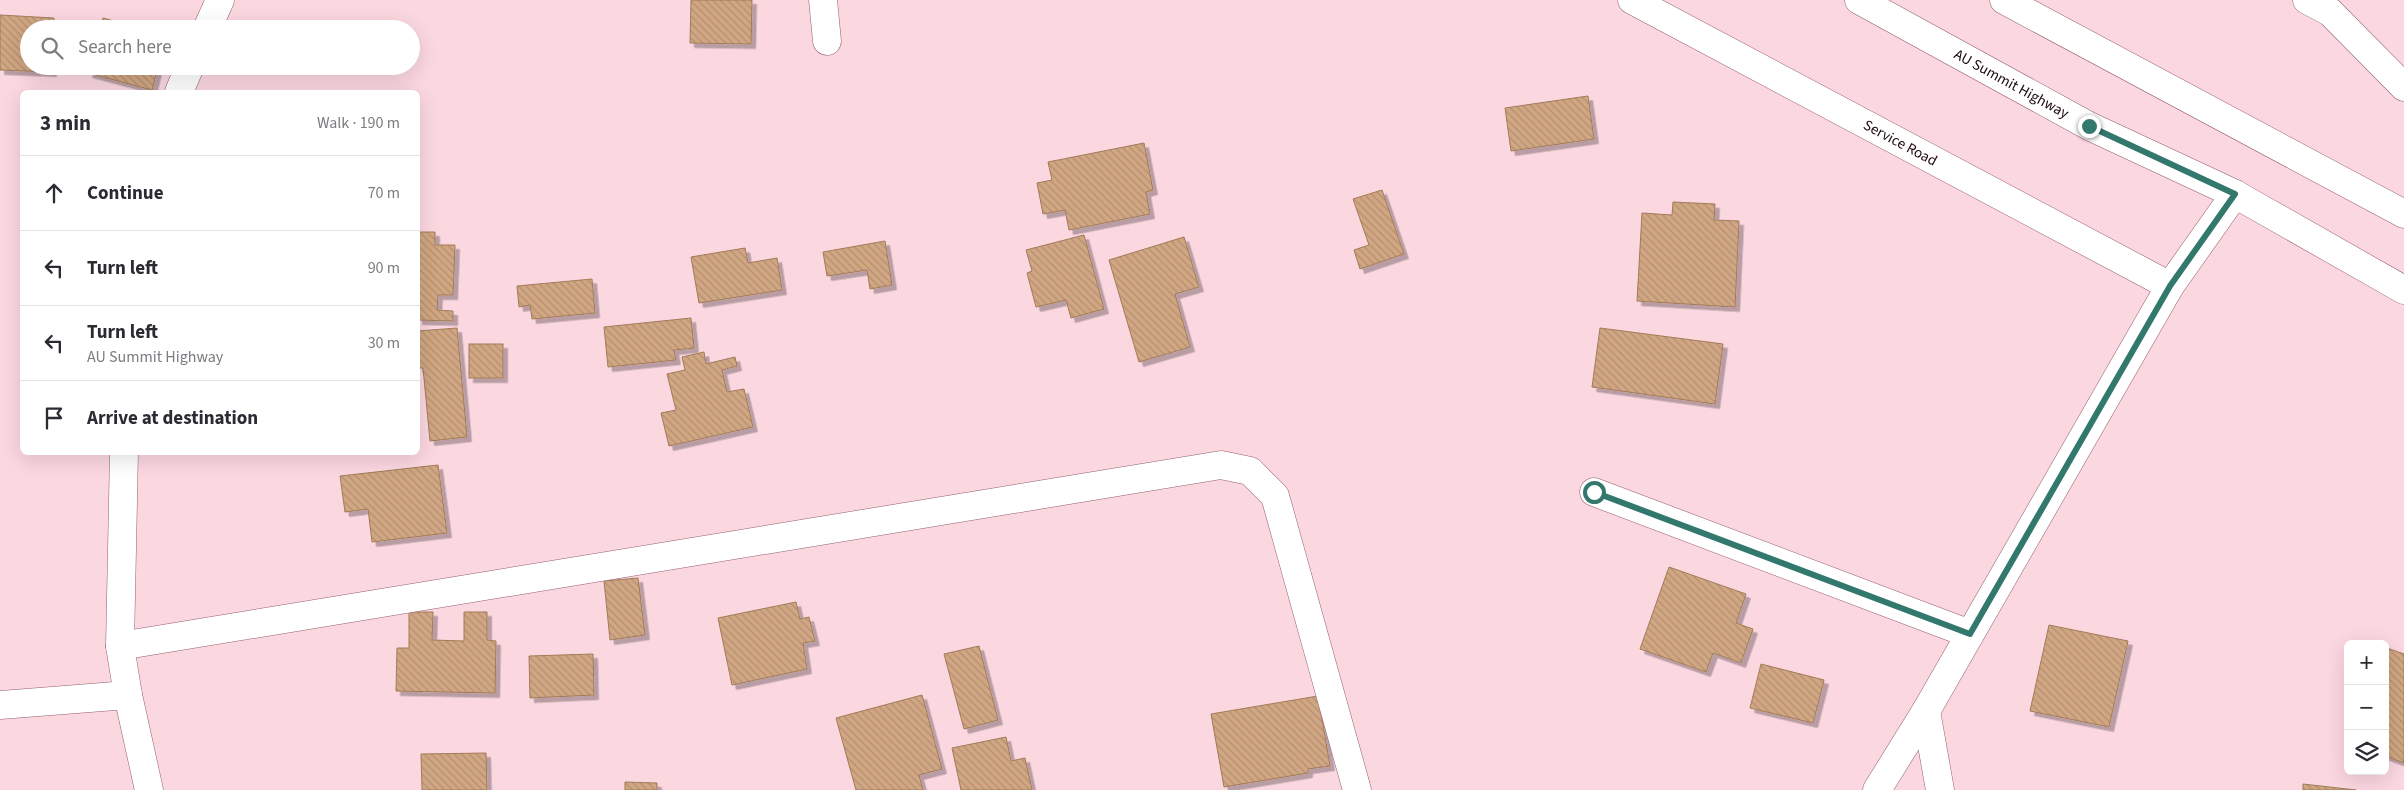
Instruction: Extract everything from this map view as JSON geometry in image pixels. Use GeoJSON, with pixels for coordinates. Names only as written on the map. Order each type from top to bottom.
{"type":"FeatureCollection","features":[{"type":"Feature","properties":{"kind":"street"},"geometry":{"type":"LineString","coordinates":[[211,20],[220,0]]}},
{"type":"Feature","properties":{"kind":"street"},"geometry":{"type":"LineString","coordinates":[[822,0],[827,41]]}},
{"type":"Feature","properties":{"kind":"street","name":"Service Road"},"geometry":{"type":"LineString","coordinates":[[1632,0],[2170,286]]}},
{"type":"Feature","properties":{"kind":"street","name":"AU Summit Highway"},"geometry":{"type":"LineString","coordinates":[[1859,0],[2089,126],[2235,194],[2404,290]]}},
{"type":"Feature","properties":{"kind":"street"},"geometry":{"type":"LineString","coordinates":[[2004,0],[2404,214]]}},
{"type":"Feature","properties":{"kind":"street"},"geometry":{"type":"LineString","coordinates":[[2325,4],[2404,86]]}},
{"type":"Feature","properties":{"kind":"street"},"geometry":{"type":"LineString","coordinates":[[180,90],[186,75]]}},
{"type":"Feature","properties":{"kind":"street"},"geometry":{"type":"LineString","coordinates":[[1877,790],[1926,711],[2170,286],[2235,194]]}},
{"type":"Feature","properties":{"kind":"street"},"geometry":{"type":"LineString","coordinates":[[124,455],[120,646],[128,694],[149,790]]}},
{"type":"Feature","properties":{"kind":"street"},"geometry":{"type":"LineString","coordinates":[[120,646],[1221,465],[1250,472],[1275,496],[1356,790]]}},
{"type":"Feature","properties":{"kind":"street"},"geometry":{"type":"LineString","coordinates":[[1594,492],[1970,634]]}},
{"type":"Feature","properties":{"kind":"street"},"geometry":{"type":"LineString","coordinates":[[0,705],[128,694]]}},
{"type":"Feature","properties":{"kind":"street"},"geometry":{"type":"LineString","coordinates":[[1926,711],[1940,790]]}},
{"type":"Feature","properties":{"kind":"building"},"geometry":{"type":"Polygon","coordinates":[[[691,0],[752,0],[751,44],[690,43],[691,0]]]}},
{"type":"Feature","properties":{"kind":"building"},"geometry":{"type":"Polygon","coordinates":[[[0,15],[54,18],[54,20],[20,20],[20,71],[0,70],[0,15]]]}},
{"type":"Feature","properties":{"kind":"building"},"geometry":{"type":"Polygon","coordinates":[[[96,75],[156,75],[152,90],[96,75]]]}},
{"type":"Feature","properties":{"kind":"building"},"geometry":{"type":"Polygon","coordinates":[[[1588,96],[1594,139],[1511,151],[1505,108],[1588,96]]]}},
{"type":"Feature","properties":{"kind":"building"},"geometry":{"type":"Polygon","coordinates":[[[1144,143],[1153,190],[1146,192],[1150,214],[1069,230],[1065,210],[1043,214],[1037,183],[1052,180],[1048,162],[1144,143]]]}},
{"type":"Feature","properties":{"kind":"building"},"geometry":{"type":"Polygon","coordinates":[[[1382,190],[1404,254],[1360,269],[1354,250],[1369,245],[1353,199],[1382,190]]]}},
{"type":"Feature","properties":{"kind":"building"},"geometry":{"type":"Polygon","coordinates":[[[1673,202],[1715,204],[1714,220],[1739,221],[1735,307],[1637,301],[1642,213],[1672,215],[1673,202]]]}},
{"type":"Feature","properties":{"kind":"building"},"geometry":{"type":"Polygon","coordinates":[[[420,232],[435,232],[435,245],[455,245],[453,295],[438,295],[437,310],[453,311],[453,321],[420,320],[420,232]]]}},
{"type":"Feature","properties":{"kind":"building"},"geometry":{"type":"Polygon","coordinates":[[[1084,235],[1104,309],[1071,318],[1066,300],[1036,307],[1027,273],[1032,271],[1026,250],[1084,235]]]}},
{"type":"Feature","properties":{"kind":"building"},"geometry":{"type":"Polygon","coordinates":[[[1184,237],[1199,287],[1175,294],[1190,347],[1139,362],[1109,260],[1184,237]]]}},
{"type":"Feature","properties":{"kind":"building"},"geometry":{"type":"Polygon","coordinates":[[[885,241],[892,285],[870,289],[867,270],[827,276],[823,252],[885,241]]]}},
{"type":"Feature","properties":{"kind":"building"},"geometry":{"type":"Polygon","coordinates":[[[745,248],[748,263],[777,258],[782,290],[699,303],[691,257],[745,248]]]}},
{"type":"Feature","properties":{"kind":"building"},"geometry":{"type":"Polygon","coordinates":[[[592,279],[595,313],[532,319],[530,305],[519,307],[517,286],[592,279]]]}},
{"type":"Feature","properties":{"kind":"building"},"geometry":{"type":"Polygon","coordinates":[[[691,318],[694,348],[674,350],[676,360],[608,367],[604,327],[691,318]]]}},
{"type":"Feature","properties":{"kind":"building"},"geometry":{"type":"Polygon","coordinates":[[[457,328],[467,437],[430,441],[423,368],[420,368],[420,331],[457,328]]]}},
{"type":"Feature","properties":{"kind":"building"},"geometry":{"type":"Polygon","coordinates":[[[1600,328],[1723,344],[1715,404],[1592,387],[1600,328]]]}},
{"type":"Feature","properties":{"kind":"building"},"geometry":{"type":"Polygon","coordinates":[[[469,344],[503,344],[503,378],[469,378],[469,344]]]}},
{"type":"Feature","properties":{"kind":"building"},"geometry":{"type":"Polygon","coordinates":[[[704,352],[706,364],[735,357],[737,366],[722,370],[727,392],[744,389],[753,427],[669,446],[661,413],[676,410],[667,374],[685,370],[682,357],[704,352]]]}},
{"type":"Feature","properties":{"kind":"building"},"geometry":{"type":"Polygon","coordinates":[[[438,465],[447,533],[372,542],[368,509],[345,512],[340,476],[438,465]]]}},
{"type":"Feature","properties":{"kind":"building"},"geometry":{"type":"Polygon","coordinates":[[[1669,567],[1746,594],[1736,623],[1753,629],[1741,663],[1713,653],[1706,672],[1640,649],[1669,567]]]}},
{"type":"Feature","properties":{"kind":"building"},"geometry":{"type":"Polygon","coordinates":[[[638,578],[645,635],[610,640],[604,581],[638,578]]]}},
{"type":"Feature","properties":{"kind":"building"},"geometry":{"type":"Polygon","coordinates":[[[796,602],[800,619],[809,617],[815,641],[803,643],[807,669],[732,685],[718,618],[796,602]]]}},
{"type":"Feature","properties":{"kind":"building"},"geometry":{"type":"Polygon","coordinates":[[[409,612],[433,612],[432,640],[464,641],[464,612],[487,612],[487,640],[496,641],[495,693],[396,691],[397,648],[409,648],[409,612]]]}},
{"type":"Feature","properties":{"kind":"building"},"geometry":{"type":"Polygon","coordinates":[[[2049,625],[2128,641],[2109,727],[2030,711],[2049,625]]]}},
{"type":"Feature","properties":{"kind":"building"},"geometry":{"type":"Polygon","coordinates":[[[979,646],[998,720],[964,729],[944,654],[979,646]]]}},
{"type":"Feature","properties":{"kind":"building"},"geometry":{"type":"Polygon","coordinates":[[[2389,649],[2404,654],[2404,763],[2389,757],[2389,649]]]}},
{"type":"Feature","properties":{"kind":"building"},"geometry":{"type":"Polygon","coordinates":[[[593,654],[594,695],[530,698],[529,656],[593,654]]]}},
{"type":"Feature","properties":{"kind":"building"},"geometry":{"type":"Polygon","coordinates":[[[1761,664],[1824,680],[1813,723],[1750,708],[1761,664]]]}},
{"type":"Feature","properties":{"kind":"building"},"geometry":{"type":"Polygon","coordinates":[[[922,695],[942,769],[919,775],[923,790],[856,790],[836,718],[922,695]]]}},
{"type":"Feature","properties":{"kind":"building"},"geometry":{"type":"Polygon","coordinates":[[[1318,696],[1330,766],[1308,769],[1308,773],[1224,787],[1211,714],[1318,696]]]}},
{"type":"Feature","properties":{"kind":"building"},"geometry":{"type":"Polygon","coordinates":[[[1006,737],[1011,761],[1025,758],[1032,790],[961,790],[952,748],[1006,737]]]}},
{"type":"Feature","properties":{"kind":"building"},"geometry":{"type":"Polygon","coordinates":[[[486,753],[487,790],[422,790],[421,754],[486,753]]]}},
{"type":"Feature","properties":{"kind":"building"},"geometry":{"type":"Polygon","coordinates":[[[625,782],[657,783],[657,790],[625,790],[625,782]]]}},
{"type":"Feature","properties":{"kind":"building"},"geometry":{"type":"Polygon","coordinates":[[[2303,784],[2356,790],[2303,790],[2303,784]]]}},
{"type":"Feature","properties":{"kind":"route"},"geometry":{"type":"LineString","coordinates":[[1594,492],[1970,634],[2170,286],[2235,194],[2089,126]]}}]}
